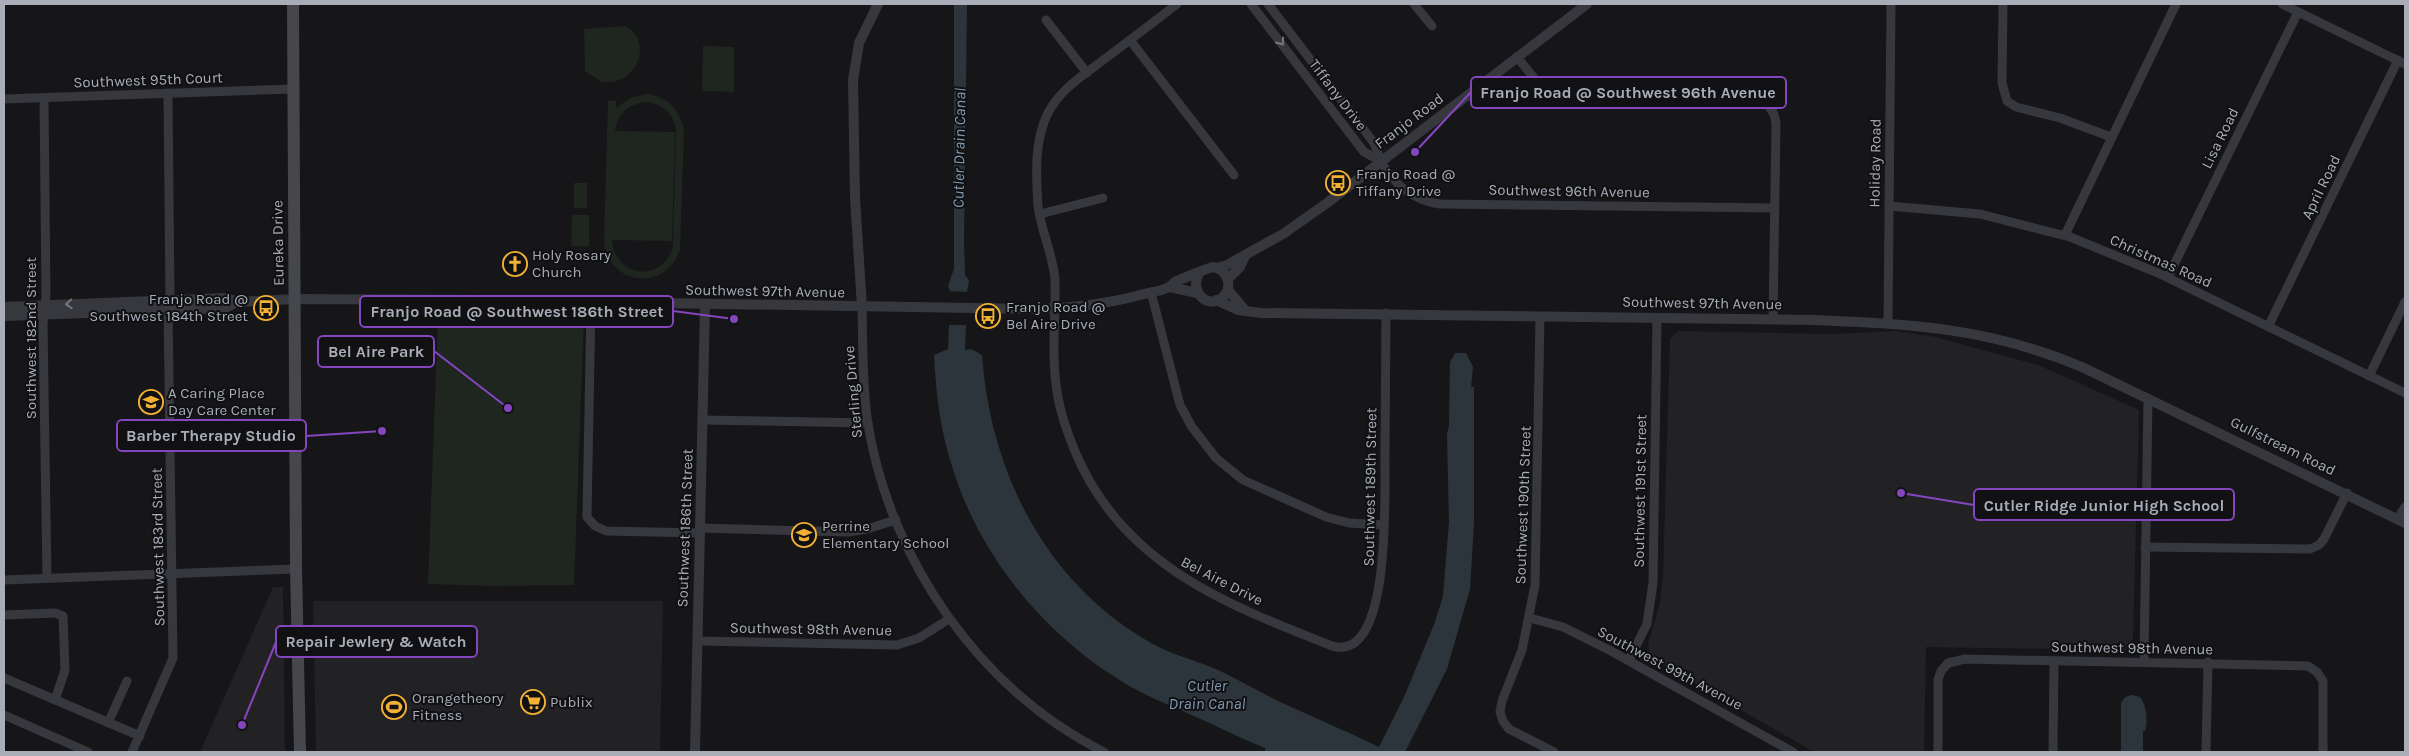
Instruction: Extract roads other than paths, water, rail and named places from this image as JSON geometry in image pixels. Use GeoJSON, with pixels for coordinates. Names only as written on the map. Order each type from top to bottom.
{"type":"FeatureCollection","features":[{"type":"Feature","properties":{"kind":"main road","name":"Eureka Drive"},"geometry":{"type":"LineString","coordinates":[[293,4],[296,569],[300,752]]}},
{"type":"Feature","properties":{"kind":"street","name":"Sterling Drive"},"geometry":{"type":"LineString","coordinates":[[878,4],[859,43],[853,80],[855,198],[868,423],[880,471],[896,520],[917,566],[949,619],[1012,688],[1042,714],[1082,741],[1104,752]]}},
{"type":"Feature","properties":{"kind":"street","name":"Bel Aire Drive"},"geometry":{"type":"LineString","coordinates":[[1178,4],[1086,73],[1058,98],[1044,122],[1038,155],[1040,214],[1053,268],[1055,378],[1061,411],[1083,469],[1112,517],[1155,559],[1193,584],[1319,641],[1337,648],[1345,648]]}},
{"type":"Feature","properties":{"kind":"street","name":"Tiffany Drive"},"geometry":{"type":"LineString","coordinates":[[1251,4],[1364,152],[1381,161]]}},
{"type":"Feature","properties":{"kind":"street","name":"Tiffany Drive"},"geometry":{"type":"LineString","coordinates":[[1268,4],[1374,143],[1381,161]]}},
{"type":"Feature","properties":{"kind":"street"},"geometry":{"type":"LineString","coordinates":[[1414,4],[1432,26]]}},
{"type":"Feature","properties":{"kind":"street","name":"Franjo Road"},"geometry":{"type":"LineString","coordinates":[[1216,268],[1245,256],[1302,221],[1587,4]]}},
{"type":"Feature","properties":{"kind":"street","name":"Holiday Road"},"geometry":{"type":"LineString","coordinates":[[1888,323],[1891,4]]}},
{"type":"Feature","properties":{"kind":"street"},"geometry":{"type":"LineString","coordinates":[[2003,4],[2002,83],[2006,101],[2016,107],[2060,118],[2112,137]]}},
{"type":"Feature","properties":{"kind":"street"},"geometry":{"type":"LineString","coordinates":[[2065,235],[2176,4]]}},
{"type":"Feature","properties":{"kind":"street"},"geometry":{"type":"LineString","coordinates":[[2282,4],[2402,62]]}},
{"type":"Feature","properties":{"kind":"street","name":"Lisa Road"},"geometry":{"type":"LineString","coordinates":[[2168,277],[2298,12]]}},
{"type":"Feature","properties":{"kind":"street"},"geometry":{"type":"LineString","coordinates":[[1046,20],[1086,73]]}},
{"type":"Feature","properties":{"kind":"street"},"geometry":{"type":"LineString","coordinates":[[1130,40],[1234,175]]}},
{"type":"Feature","properties":{"kind":"street"},"geometry":{"type":"LineString","coordinates":[[1517,57],[1540,84],[1562,96],[1752,99],[1767,104],[1774,115],[1776,123],[1773,319]]}},
{"type":"Feature","properties":{"kind":"street","name":"April Road"},"geometry":{"type":"LineString","coordinates":[[2268,327],[2402,62]]}},
{"type":"Feature","properties":{"kind":"street","name":"Southwest 95th Court"},"geometry":{"type":"LineString","coordinates":[[4,99],[293,89]]}},
{"type":"Feature","properties":{"kind":"street","name":"Southwest 183rd Street"},"geometry":{"type":"LineString","coordinates":[[132,752],[174,658],[171,573],[168,93]]}},
{"type":"Feature","properties":{"kind":"street","name":"Southwest 182nd Street"},"geometry":{"type":"LineString","coordinates":[[44,98],[47,578]]}},
{"type":"Feature","properties":{"kind":"street","name":"Southwest 96th Avenue"},"geometry":{"type":"LineString","coordinates":[[1381,161],[1402,188],[1413,196],[1430,203],[1775,208]]}},
{"type":"Feature","properties":{"kind":"street"},"geometry":{"type":"LineString","coordinates":[[1040,214],[1103,198]]}},
{"type":"Feature","properties":{"kind":"street","name":"Christmas Road"},"geometry":{"type":"LineString","coordinates":[[1889,206],[1980,214],[2065,235],[2168,277],[2405,393]]}},
{"type":"Feature","properties":{"kind":"street","name":"Franjo Road"},"geometry":{"type":"LineString","coordinates":[[1228,279],[1240,267],[1245,256]]}},
{"type":"Feature","properties":{"kind":"street"},"geometry":{"type":"LineString","coordinates":[[1228,290],[1216,300],[1206,300],[1198,293],[1195,282],[1200,272],[1210,267],[1221,270],[1228,279],[1228,290],[1244,309]]}},
{"type":"Feature","properties":{"kind":"street","name":"Southwest 97th Avenue"},"geometry":{"type":"LineString","coordinates":[[1170,287],[1175,282],[1200,272]]}},
{"type":"Feature","properties":{"kind":"street","name":"Southwest 97th Avenue"},"geometry":{"type":"LineString","coordinates":[[4,316],[44,310],[169,304],[225,308],[238,302],[295,299],[1055,308],[1102,303],[1170,287],[1198,293]]}},
{"type":"Feature","properties":{"kind":"street"},"geometry":{"type":"LineString","coordinates":[[1151,292],[1180,405],[1192,427],[1216,458],[1243,480],[1326,517],[1348,523],[1384,525]]}},
{"type":"Feature","properties":{"kind":"street","name":"Southwest 97th Avenue"},"geometry":{"type":"LineString","coordinates":[[1216,300],[1234,308],[1261,313],[1773,319],[1888,323],[1948,328],[2014,343],[2059,357],[2148,398]]}},
{"type":"Feature","properties":{"kind":"street"},"geometry":{"type":"LineString","coordinates":[[2369,376],[2405,302]]}},
{"type":"Feature","properties":{"kind":"street"},"geometry":{"type":"LineString","coordinates":[[591,304],[585,511],[588,520],[595,526],[606,531],[848,532],[867,529],[896,520]]}},
{"type":"Feature","properties":{"kind":"street","name":"Southwest 186th Street"},"geometry":{"type":"LineString","coordinates":[[695,752],[705,305]]}},
{"type":"Feature","properties":{"kind":"street","name":"Southwest 97th Avenue"},"geometry":{"type":"LineString","coordinates":[[4,307],[44,310]]}},
{"type":"Feature","properties":{"kind":"street","name":"Southwest 189th Street"},"geometry":{"type":"LineString","coordinates":[[1345,648],[1353,645],[1361,637],[1372,614],[1381,576],[1384,525],[1386,313]]}},
{"type":"Feature","properties":{"kind":"street","name":"Southwest 190th Street"},"geometry":{"type":"LineString","coordinates":[[1540,316],[1537,569],[1530,618],[1518,661],[1502,701],[1501,719],[1513,732],[1554,752]]}},
{"type":"Feature","properties":{"kind":"street","name":"Southwest 191st Street"},"geometry":{"type":"LineString","coordinates":[[1629,660],[1647,624],[1653,584],[1657,318]]}},
{"type":"Feature","properties":{"kind":"street"},"geometry":{"type":"LineString","coordinates":[[2144,662],[2148,398]]}},
{"type":"Feature","properties":{"kind":"street","name":"Gulfstream Road"},"geometry":{"type":"LineString","coordinates":[[2148,398],[2347,493],[2401,521]]}},
{"type":"Feature","properties":{"kind":"street"},"geometry":{"type":"LineString","coordinates":[[702,420],[868,423]]}},
{"type":"Feature","properties":{"kind":"street"},"geometry":{"type":"LineString","coordinates":[[2145,547],[2310,549],[2319,545],[2324,539],[2347,493]]}},
{"type":"Feature","properties":{"kind":"street"},"geometry":{"type":"LineString","coordinates":[[2401,521],[2405,507]]}},
{"type":"Feature","properties":{"kind":"street"},"geometry":{"type":"LineString","coordinates":[[4,580],[296,569]]}},
{"type":"Feature","properties":{"kind":"street"},"geometry":{"type":"LineString","coordinates":[[4,615],[55,613],[63,616],[65,670],[55,700]]}},
{"type":"Feature","properties":{"kind":"street","name":"Southwest 99th Avenue"},"geometry":{"type":"LineString","coordinates":[[1530,618],[1567,628],[1629,660],[1794,752]]}},
{"type":"Feature","properties":{"kind":"street","name":"Southwest 98th Avenue"},"geometry":{"type":"LineString","coordinates":[[697,641],[897,645],[919,638],[949,619]]}},
{"type":"Feature","properties":{"kind":"street","name":"Southwest 98th Avenue"},"geometry":{"type":"LineString","coordinates":[[1938,752],[1937,683],[1945,666],[1951,662],[1965,659],[2304,665],[2318,672],[2324,685],[2323,752]]}},
{"type":"Feature","properties":{"kind":"street"},"geometry":{"type":"LineString","coordinates":[[2053,752],[2054,661]]}},
{"type":"Feature","properties":{"kind":"street"},"geometry":{"type":"LineString","coordinates":[[2206,752],[2208,662]]}},
{"type":"Feature","properties":{"kind":"street"},"geometry":{"type":"LineString","coordinates":[[4,678],[140,736]]}},
{"type":"Feature","properties":{"kind":"street"},"geometry":{"type":"LineString","coordinates":[[108,723],[127,681]]}},
{"type":"Feature","properties":{"kind":"street"},"geometry":{"type":"LineString","coordinates":[[4,715],[88,752]]}},
{"type":"Feature","properties":{"kind":"water","name":"Cutler Drain Canal"},"geometry":{"type":"Polygon","coordinates":[[[954,4],[967,4],[964,240],[965,275],[969,280],[967,292],[950,291],[948,286],[954,269],[954,4]]]}},
{"type":"Feature","properties":{"kind":"water","name":"Cutler Drain Canal"},"geometry":{"type":"Polygon","coordinates":[[[949,325],[966,325],[965,350],[971,349],[982,355],[987,398],[997,440],[1011,480],[1029,518],[1051,554],[1078,586],[1110,615],[1154,645],[1216,669],[1280,702],[1379,747],[1404,697],[1435,622],[1443,596],[1449,522],[1447,434],[1449,426],[1450,362],[1455,353],[1466,353],[1473,367],[1471,387],[1474,387],[1474,524],[1470,589],[1447,669],[1405,752],[1265,752],[1265,748],[1156,700],[1127,685],[1090,660],[1063,638],[1038,613],[996,559],[978,529],[963,498],[944,439],[936,383],[934,355],[948,349],[949,325]]]}},
{"type":"Feature","properties":{"kind":"water"},"geometry":{"type":"Polygon","coordinates":[[[2132,695],[2140,697],[2146,714],[2145,731],[2143,731],[2143,752],[2121,752],[2121,703],[2125,697],[2132,695]]]}},
{"type":"Feature","properties":{"kind":"place","name":"Franjo Road @ Southwest 96th Avenue"},"geometry":{"type":"Point","coordinates":[1415,152]}},
{"type":"Feature","properties":{"kind":"place","name":"Franjo Road @ Tiffany Drive"},"geometry":{"type":"Point","coordinates":[1338,183]}},
{"type":"Feature","properties":{"kind":"place","name":"Holy Rosary Church"},"geometry":{"type":"Point","coordinates":[515,264]}},
{"type":"Feature","properties":{"kind":"place","name":"Franjo Road @ Southwest 184th Street"},"geometry":{"type":"Point","coordinates":[266,308]}},
{"type":"Feature","properties":{"kind":"place","name":"Franjo Road @ Bel Aire Drive"},"geometry":{"type":"Point","coordinates":[988,316]}},
{"type":"Feature","properties":{"kind":"place","name":"Franjo Road @ Southwest 186th Street"},"geometry":{"type":"Point","coordinates":[734,319]}},
{"type":"Feature","properties":{"kind":"place","name":"A Caring Place Day Care Center"},"geometry":{"type":"Point","coordinates":[151,402]}},
{"type":"Feature","properties":{"kind":"place","name":"Bel Aire Park"},"geometry":{"type":"Point","coordinates":[508,408]}},
{"type":"Feature","properties":{"kind":"place","name":"Barber Therapy Studio"},"geometry":{"type":"Point","coordinates":[382,431]}},
{"type":"Feature","properties":{"kind":"place","name":"Cutler Ridge Junior High School"},"geometry":{"type":"Point","coordinates":[1901,493]}},
{"type":"Feature","properties":{"kind":"place","name":"Perrine Elementary School"},"geometry":{"type":"Point","coordinates":[804,535]}},
{"type":"Feature","properties":{"kind":"place","name":"Publix"},"geometry":{"type":"Point","coordinates":[533,702]}},
{"type":"Feature","properties":{"kind":"place","name":"Orangetheory Fitness"},"geometry":{"type":"Point","coordinates":[394,707]}},
{"type":"Feature","properties":{"kind":"place","name":"Repair Jewlery & Watch"},"geometry":{"type":"Point","coordinates":[242,725]}}]}
